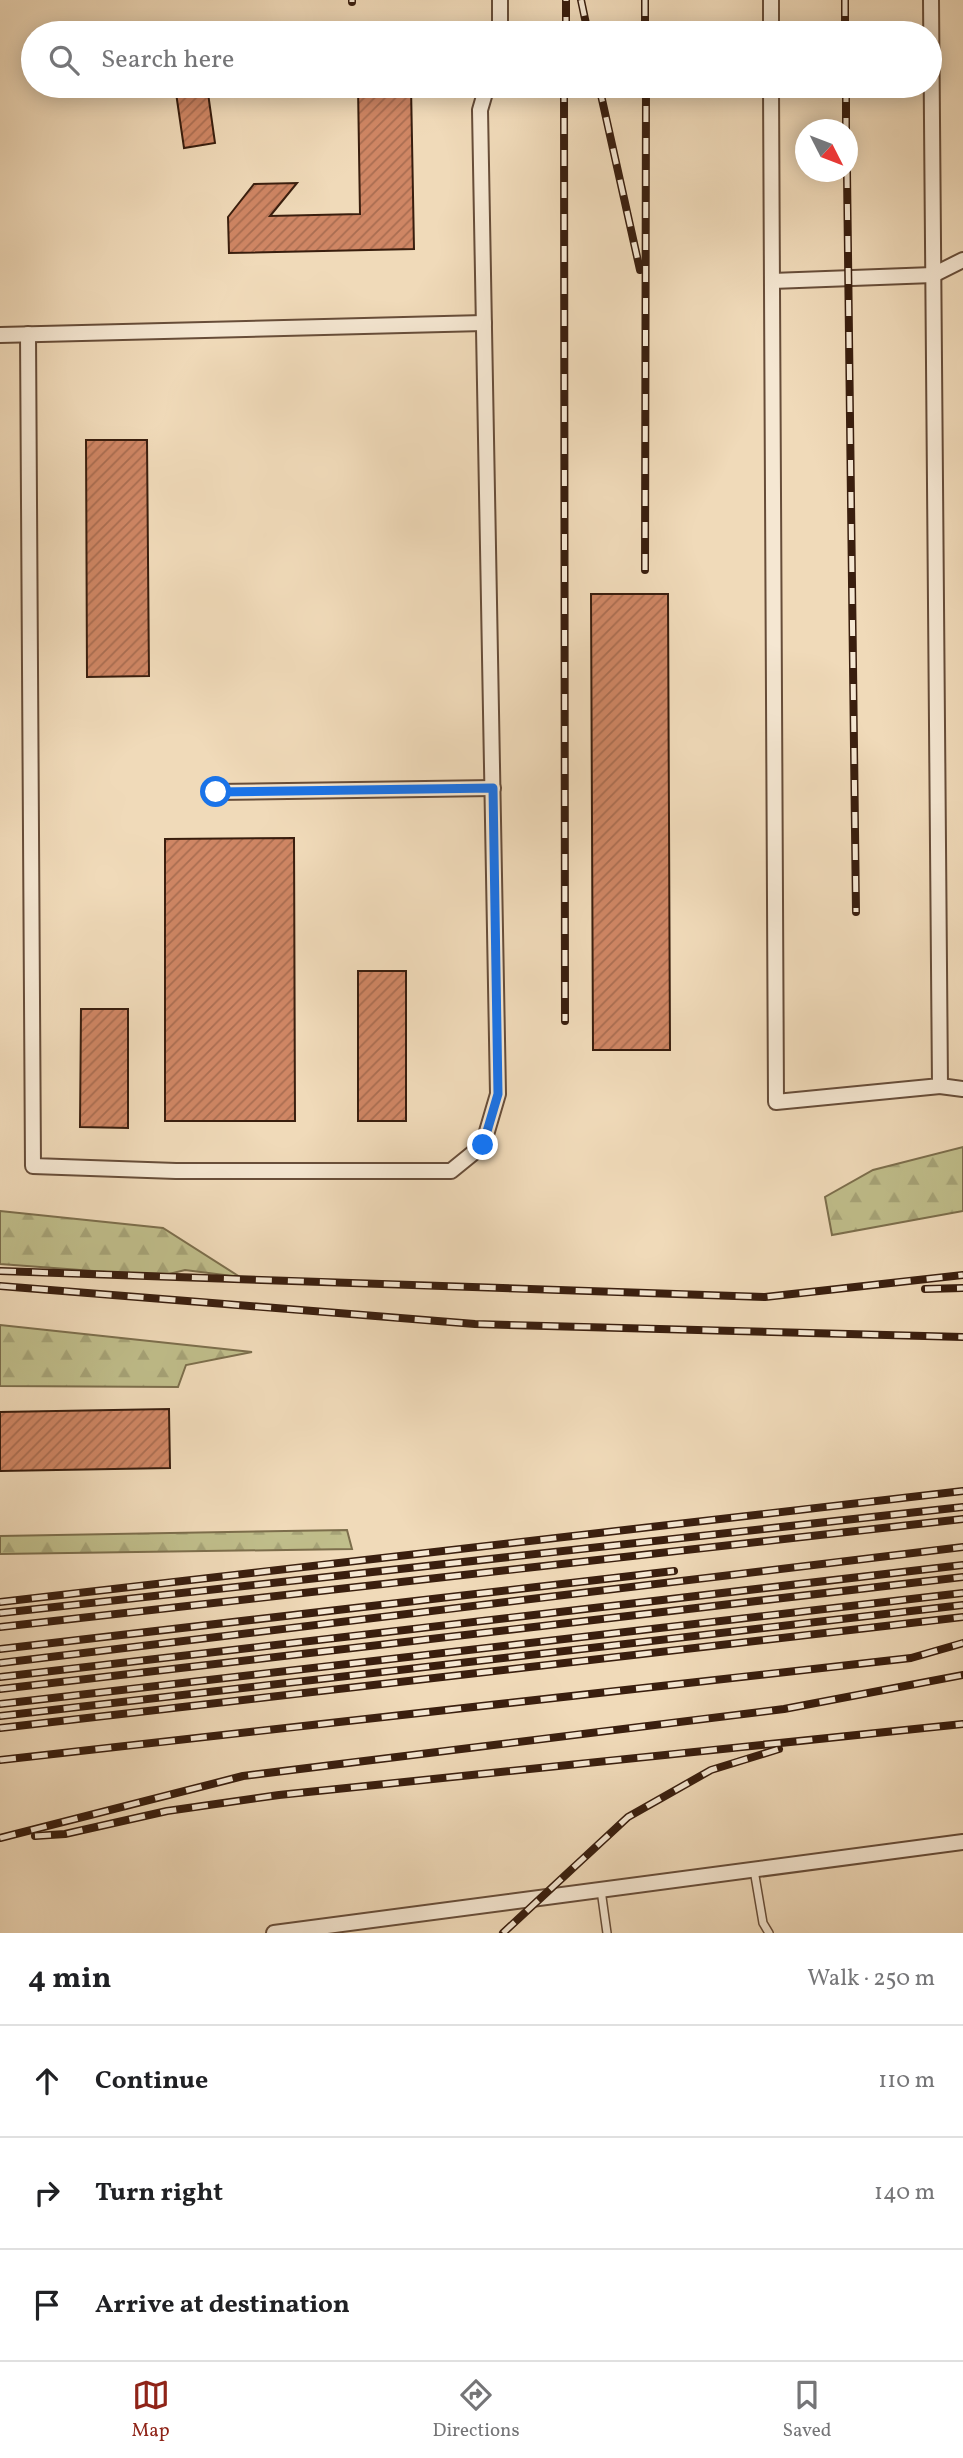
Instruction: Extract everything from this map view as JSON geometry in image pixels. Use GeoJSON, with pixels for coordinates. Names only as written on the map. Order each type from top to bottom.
{"type":"FeatureCollection","features":[{"type":"Feature","properties":{"kind":"street"},"geometry":{"type":"LineString","coordinates":[[500,0],[500,21]]}},
{"type":"Feature","properties":{"kind":"street"},"geometry":{"type":"LineString","coordinates":[[771,0],[771,21]]}},
{"type":"Feature","properties":{"kind":"street"},"geometry":{"type":"LineString","coordinates":[[931,0],[931,21]]}},
{"type":"Feature","properties":{"kind":"street"},"geometry":{"type":"LineString","coordinates":[[28,334],[33,1166],[176,1171],[451,1171],[483,1145],[498,1094],[480,110],[483,98]]}},
{"type":"Feature","properties":{"kind":"street"},"geometry":{"type":"LineString","coordinates":[[771,98],[776,1102],[940,1086],[963,1089]]}},
{"type":"Feature","properties":{"kind":"street"},"geometry":{"type":"LineString","coordinates":[[932,98],[940,1086]]}},
{"type":"Feature","properties":{"kind":"street"},"geometry":{"type":"LineString","coordinates":[[772,281],[933,275],[963,260]]}},
{"type":"Feature","properties":{"kind":"street"},"geometry":{"type":"LineString","coordinates":[[0,335],[484,323]]}},
{"type":"Feature","properties":{"kind":"street"},"geometry":{"type":"LineString","coordinates":[[216,792],[493,788]]}},
{"type":"Feature","properties":{"kind":"street"},"geometry":{"type":"LineString","coordinates":[[274,1933],[963,1842]]}},
{"type":"Feature","properties":{"kind":"lane"},"geometry":{"type":"LineString","coordinates":[[754,1870],[763,1923],[769,1933]]}},
{"type":"Feature","properties":{"kind":"lane"},"geometry":{"type":"LineString","coordinates":[[601,1890],[608,1932]]}},
{"type":"Feature","properties":{"kind":"green space"},"geometry":{"type":"Polygon","coordinates":[[[963,1147],[963,1211],[832,1235],[825,1197],[873,1170],[963,1147]]]}},
{"type":"Feature","properties":{"kind":"green space"},"geometry":{"type":"Polygon","coordinates":[[[0,1211],[163,1228],[240,1277],[185,1270],[161,1276],[0,1264],[0,1211]]]}},
{"type":"Feature","properties":{"kind":"green space"},"geometry":{"type":"Polygon","coordinates":[[[0,1325],[252,1352],[186,1365],[178,1387],[0,1386],[0,1325]]]}},
{"type":"Feature","properties":{"kind":"green space"},"geometry":{"type":"Polygon","coordinates":[[[347,1530],[352,1549],[0,1554],[0,1536],[347,1530]]]}},
{"type":"Feature","properties":{"kind":"building"},"geometry":{"type":"Polygon","coordinates":[[[177,98],[209,98],[215,143],[184,148],[177,98]]]}},
{"type":"Feature","properties":{"kind":"building"},"geometry":{"type":"Polygon","coordinates":[[[358,98],[411,98],[414,249],[229,253],[228,217],[254,184],[297,183],[270,216],[360,214],[358,98]]]}},
{"type":"Feature","properties":{"kind":"building"},"geometry":{"type":"Polygon","coordinates":[[[86,440],[147,440],[149,676],[87,677],[86,440]]]}},
{"type":"Feature","properties":{"kind":"building"},"geometry":{"type":"Polygon","coordinates":[[[591,594],[668,594],[670,1050],[593,1050],[591,594]]]}},
{"type":"Feature","properties":{"kind":"building"},"geometry":{"type":"Polygon","coordinates":[[[294,838],[295,1121],[165,1121],[165,839],[294,838]]]}},
{"type":"Feature","properties":{"kind":"building"},"geometry":{"type":"Polygon","coordinates":[[[358,971],[406,971],[406,1121],[358,1121],[358,971]]]}},
{"type":"Feature","properties":{"kind":"building"},"geometry":{"type":"Polygon","coordinates":[[[81,1009],[128,1009],[128,1128],[80,1127],[81,1009]]]}},
{"type":"Feature","properties":{"kind":"building"},"geometry":{"type":"Polygon","coordinates":[[[169,1409],[170,1468],[0,1471],[0,1412],[169,1409]]]}},
{"type":"Feature","properties":{"kind":"railway"},"geometry":{"type":"LineString","coordinates":[[566,0],[566,21]]}},
{"type":"Feature","properties":{"kind":"railway"},"geometry":{"type":"LineString","coordinates":[[581,0],[585,21]]}},
{"type":"Feature","properties":{"kind":"railway"},"geometry":{"type":"LineString","coordinates":[[645,0],[645,21]]}},
{"type":"Feature","properties":{"kind":"railway"},"geometry":{"type":"LineString","coordinates":[[845,0],[845,21]]}},
{"type":"Feature","properties":{"kind":"railway"},"geometry":{"type":"LineString","coordinates":[[564,98],[565,1021]]}},
{"type":"Feature","properties":{"kind":"railway"},"geometry":{"type":"LineString","coordinates":[[602,98],[640,270]]}},
{"type":"Feature","properties":{"kind":"railway"},"geometry":{"type":"LineString","coordinates":[[645,570],[646,98]]}},
{"type":"Feature","properties":{"kind":"railway"},"geometry":{"type":"LineString","coordinates":[[846,98],[846,119]]}},
{"type":"Feature","properties":{"kind":"railway"},"geometry":{"type":"LineString","coordinates":[[847,182],[856,912]]}},
{"type":"Feature","properties":{"kind":"railway"},"geometry":{"type":"LineString","coordinates":[[0,1271],[765,1297],[963,1275]]}},
{"type":"Feature","properties":{"kind":"railway"},"geometry":{"type":"LineString","coordinates":[[0,1286],[475,1324],[963,1337]]}},
{"type":"Feature","properties":{"kind":"railway"},"geometry":{"type":"LineString","coordinates":[[925,1289],[963,1288]]}},
{"type":"Feature","properties":{"kind":"railway"},"geometry":{"type":"LineString","coordinates":[[0,1602],[963,1491]]}},
{"type":"Feature","properties":{"kind":"railway"},"geometry":{"type":"LineString","coordinates":[[0,1613],[963,1507]]}},
{"type":"Feature","properties":{"kind":"railway"},"geometry":{"type":"LineString","coordinates":[[0,1627],[963,1519]]}},
{"type":"Feature","properties":{"kind":"railway"},"geometry":{"type":"LineString","coordinates":[[0,1663],[963,1547]]}},
{"type":"Feature","properties":{"kind":"railway"},"geometry":{"type":"LineString","coordinates":[[0,1677],[963,1565]]}},
{"type":"Feature","properties":{"kind":"railway"},"geometry":{"type":"LineString","coordinates":[[0,1649],[674,1571]]}},
{"type":"Feature","properties":{"kind":"railway"},"geometry":{"type":"LineString","coordinates":[[0,1689],[963,1577]]}},
{"type":"Feature","properties":{"kind":"railway"},"geometry":{"type":"LineString","coordinates":[[0,1704],[963,1593]]}},
{"type":"Feature","properties":{"kind":"railway"},"geometry":{"type":"LineString","coordinates":[[0,1716],[963,1605]]}},
{"type":"Feature","properties":{"kind":"railway"},"geometry":{"type":"LineString","coordinates":[[0,1728],[963,1617]]}},
{"type":"Feature","properties":{"kind":"railway"},"geometry":{"type":"LineString","coordinates":[[0,1760],[911,1658],[963,1643]]}},
{"type":"Feature","properties":{"kind":"railway"},"geometry":{"type":"LineString","coordinates":[[0,1838],[243,1776],[784,1709],[963,1675]]}},
{"type":"Feature","properties":{"kind":"railway"},"geometry":{"type":"LineString","coordinates":[[35,1836],[65,1834],[167,1811],[279,1795],[963,1724]]}},
{"type":"Feature","properties":{"kind":"railway"},"geometry":{"type":"LineString","coordinates":[[503,1933],[628,1817],[711,1770],[779,1749]]}},
{"type":"Feature","properties":{"kind":"route"},"geometry":{"type":"LineString","coordinates":[[216,792],[493,788],[498,1094],[483,1145]]}}]}
